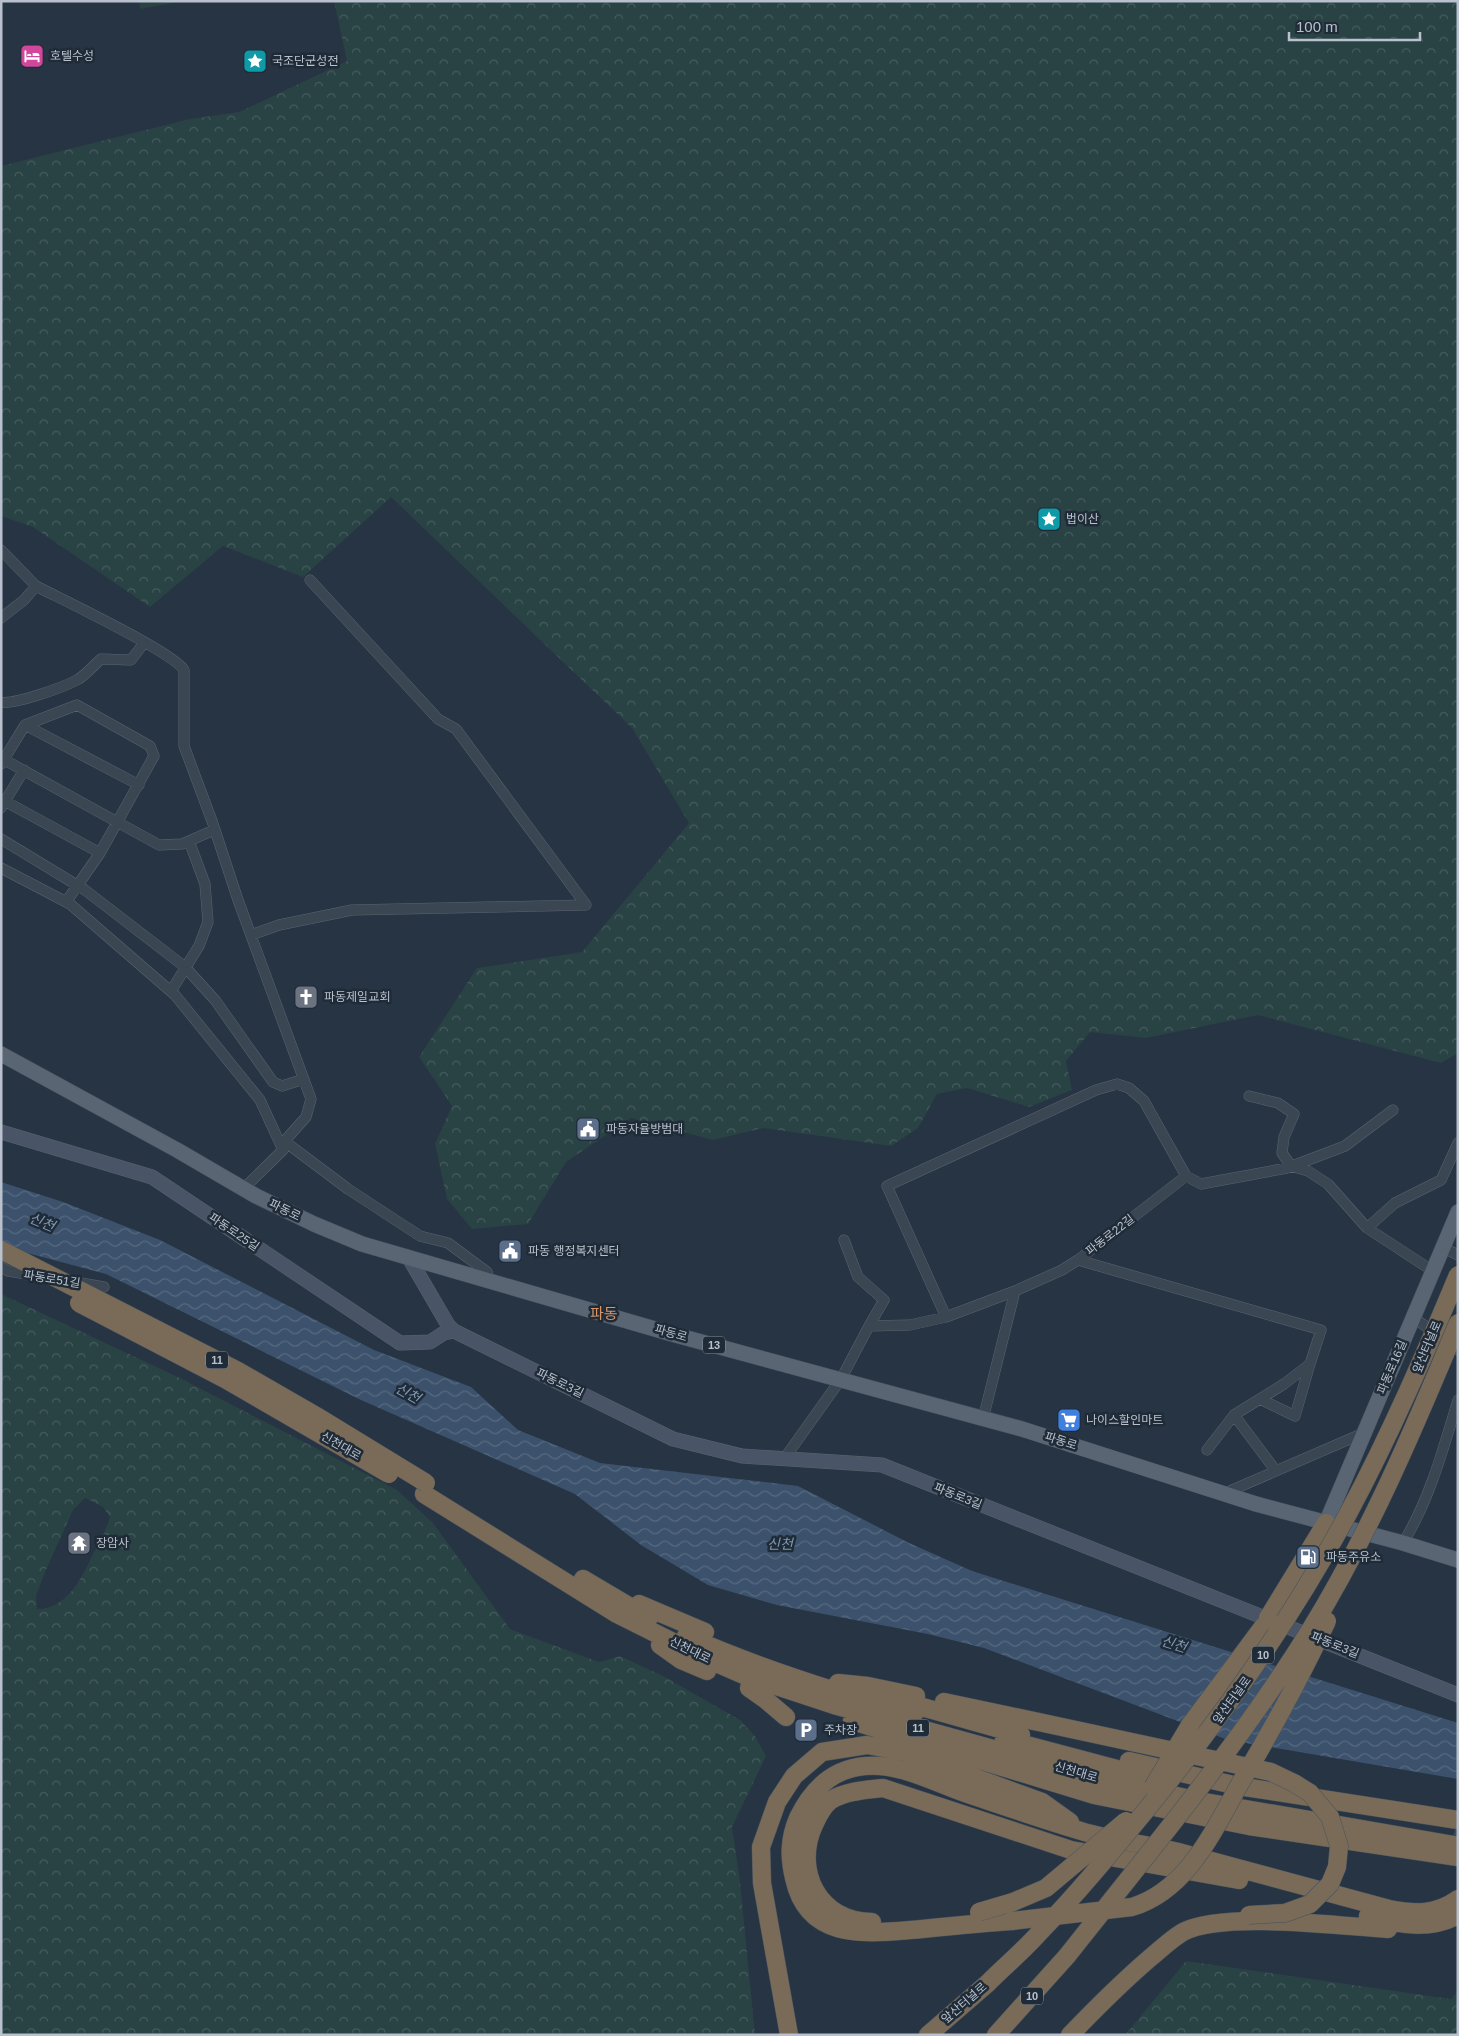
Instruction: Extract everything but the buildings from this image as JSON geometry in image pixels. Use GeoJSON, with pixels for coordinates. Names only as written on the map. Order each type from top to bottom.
{"type":"FeatureCollection","features":[{"type":"Feature","properties":{"kind":"highway","name":"신천대로"},"geometry":{"type":"LineString","coordinates":[[1,1250],[238,1371],[318,1416],[617,1614],[705,1658],[746,1676],[834,1704],[1154,1794],[1456,1834]]}},
{"type":"Feature","properties":{"kind":"highway","name":"신천대로"},"geometry":{"type":"LineString","coordinates":[[1,1262],[226,1379],[425,1488],[658,1623],[723,1652],[901,1711],[1110,1768],[1200,1789],[1456,1834]]}},
{"type":"Feature","properties":{"kind":"highway","name":"앞산터널로"},"geometry":{"type":"LineString","coordinates":[[928,2035],[988,1983],[1052,1920],[1154,1794],[1192,1753],[1247,1680],[1300,1597],[1350,1511],[1391,1429],[1458,1275]]}},
{"type":"Feature","properties":{"kind":"highway","name":"앞산터널로"},"geometry":{"type":"LineString","coordinates":[[996,2035],[1067,1956],[1209,1774],[1270,1690],[1308,1633],[1359,1543],[1418,1418],[1458,1323]]}},
{"type":"Feature","properties":{"kind":"highway"},"geometry":{"type":"LineString","coordinates":[[1326,1523],[1267,1620],[1186,1731],[1154,1794],[1046,1888],[1013,1902],[979,1912],[879,1922],[858,1922],[838,1915],[823,1903],[806,1870],[807,1844],[818,1815],[829,1801],[841,1795],[861,1790],[883,1788],[1071,1850],[1236,1878],[1404,1924],[1432,1924],[1453,1910]]}},
{"type":"Feature","properties":{"kind":"highway"},"geometry":{"type":"LineString","coordinates":[[1359,1543],[1342,1588],[1285,1707],[1200,1852],[1184,1873],[1162,1892],[1144,1904],[1132,1908],[870,1934],[844,1931],[827,1925],[808,1910],[796,1889],[789,1857],[794,1829],[805,1804],[820,1785],[841,1771],[865,1766],[891,1766],[974,1796],[1084,1832],[1176,1852],[1389,1909],[1418,1913],[1453,1910]]}},
{"type":"Feature","properties":{"kind":"highway","name":"11"},"geometry":{"type":"LineString","coordinates":[[581,1577],[669,1617],[833,1682],[1027,1736],[1127,1761],[1456,1834]]}},
{"type":"Feature","properties":{"kind":"highway","name":"11"},"geometry":{"type":"LineString","coordinates":[[617,1614],[681,1660],[749,1688],[888,1733],[1094,1795],[1249,1826],[1439,1854]]}},
{"type":"Feature","properties":{"kind":"highway"},"geometry":{"type":"LineString","coordinates":[[833,1682],[868,1686],[1271,1772],[1310,1793],[1330,1818],[1339,1846],[1337,1867],[1330,1884],[1310,1904],[1286,1913],[1212,1915],[1192,1919],[1168,1931],[1152,1944],[1119,1985],[1070,2035]]}},
{"type":"Feature","properties":{"kind":"highway"},"geometry":{"type":"LineString","coordinates":[[749,1688],[786,1717]]}},
{"type":"Feature","properties":{"kind":"highway"},"geometry":{"type":"LineString","coordinates":[[843,1731],[888,1733]]}},
{"type":"Feature","properties":{"kind":"highway"},"geometry":{"type":"LineString","coordinates":[[1127,1761],[1150,1754],[1186,1731]]}},
{"type":"Feature","properties":{"kind":"highway"},"geometry":{"type":"LineString","coordinates":[[1186,1731],[1178,1760],[1194,1776]]}},
{"type":"Feature","properties":{"kind":"highway"},"geometry":{"type":"LineString","coordinates":[[789,2035],[762,1883],[761,1846],[777,1802],[794,1776],[822,1752],[867,1745],[905,1752],[1042,1802],[1084,1832]]}},
{"type":"Feature","properties":{"kind":"highway"},"geometry":{"type":"LineString","coordinates":[[1439,1854],[1450,1853],[1456,1834]]}},
{"type":"Feature","properties":{"kind":"highway"},"geometry":{"type":"LineString","coordinates":[[1439,1854],[1449,1860],[1458,1873]]}},
{"type":"Feature","properties":{"kind":"highway"},"geometry":{"type":"LineString","coordinates":[[1119,1985],[1183,1932],[1202,1925],[1276,1922],[1407,1930],[1425,1929],[1453,1910],[1458,1889]]}},
{"type":"Feature","properties":{"kind":"main road","name":"파동로"},"geometry":{"type":"LineString","coordinates":[[1,1054],[244,1188],[314,1224],[362,1244],[672,1334],[1022,1429],[1256,1504],[1403,1543],[1458,1560]]}},
{"type":"Feature","properties":{"kind":"main road"},"geometry":{"type":"LineString","coordinates":[[1433,1270],[1458,1212]]}},
{"type":"Feature","properties":{"kind":"main road","name":"파동로16길"},"geometry":{"type":"LineString","coordinates":[[1326,1523],[1413,1316]]}},
{"type":"Feature","properties":{"kind":"street"},"geometry":{"type":"LineString","coordinates":[[1,550],[36,586],[144,643],[180,664],[184,670],[184,746],[311,1099],[306,1117],[282,1143]]}},
{"type":"Feature","properties":{"kind":"street"},"geometry":{"type":"LineString","coordinates":[[251,935],[279,925],[352,910],[586,905],[456,729],[438,720],[310,580]]}},
{"type":"Feature","properties":{"kind":"street"},"geometry":{"type":"LineString","coordinates":[[1,618],[24,600],[36,586]]}},
{"type":"Feature","properties":{"kind":"street"},"geometry":{"type":"LineString","coordinates":[[1,702],[8,703],[43,693],[78,680],[102,659],[131,660],[144,643]]}},
{"type":"Feature","properties":{"kind":"street"},"geometry":{"type":"LineString","coordinates":[[66,902],[100,853],[118,822],[154,756],[150,746],[77,705],[26,725],[2,761],[24,770],[118,822],[159,845],[182,844],[214,830]]}},
{"type":"Feature","properties":{"kind":"street"},"geometry":{"type":"LineString","coordinates":[[26,725],[138,785]]}},
{"type":"Feature","properties":{"kind":"street"},"geometry":{"type":"LineString","coordinates":[[24,770],[2,803],[100,853]]}},
{"type":"Feature","properties":{"kind":"street"},"geometry":{"type":"LineString","coordinates":[[1,839],[78,886],[147,936],[185,967],[214,1000],[273,1082],[282,1086],[304,1079]]}},
{"type":"Feature","properties":{"kind":"street"},"geometry":{"type":"LineString","coordinates":[[171,991],[199,946],[208,922],[205,884],[188,841]]}},
{"type":"Feature","properties":{"kind":"street"},"geometry":{"type":"LineString","coordinates":[[1,868],[66,902],[171,991],[260,1100],[282,1143],[283,1150],[244,1188]]}},
{"type":"Feature","properties":{"kind":"street"},"geometry":{"type":"LineString","coordinates":[[946,1317],[887,1186],[1096,1090],[1117,1084],[1129,1088],[1144,1101],[1186,1176],[1201,1184],[1291,1166],[1345,1146],[1393,1110]]}},
{"type":"Feature","properties":{"kind":"street"},"geometry":{"type":"LineString","coordinates":[[1249,1096],[1278,1103],[1294,1114],[1284,1137],[1282,1153],[1291,1166],[1308,1172],[1328,1184],[1367,1228],[1433,1270]]}},
{"type":"Feature","properties":{"kind":"street","name":"파동로25길"},"geometry":{"type":"LineString","coordinates":[[1,1132],[152,1177],[400,1343],[430,1342],[444,1333],[454,1331]]}},
{"type":"Feature","properties":{"kind":"street"},"geometry":{"type":"LineString","coordinates":[[282,1143],[420,1236],[448,1243],[487,1272],[490,1281]]}},
{"type":"Feature","properties":{"kind":"street"},"geometry":{"type":"LineString","coordinates":[[1367,1228],[1395,1203],[1442,1180],[1458,1143]]}},
{"type":"Feature","properties":{"kind":"street","name":"파동로22길"},"geometry":{"type":"LineString","coordinates":[[869,1326],[910,1325],[946,1317],[1015,1291],[1062,1270],[1078,1260],[1186,1176]]}},
{"type":"Feature","properties":{"kind":"street"},"geometry":{"type":"LineString","coordinates":[[784,1459],[841,1379],[884,1300],[858,1277],[844,1240]]}},
{"type":"Feature","properties":{"kind":"street"},"geometry":{"type":"LineString","coordinates":[[1458,1255],[1444,1248],[1413,1316],[1458,1350]]}},
{"type":"Feature","properties":{"kind":"street"},"geometry":{"type":"LineString","coordinates":[[409,1258],[448,1325],[454,1331]]}},
{"type":"Feature","properties":{"kind":"street"},"geometry":{"type":"LineString","coordinates":[[1078,1260],[1321,1330],[1295,1416],[1260,1399]]}},
{"type":"Feature","properties":{"kind":"street","name":"파동로51길"},"geometry":{"type":"LineString","coordinates":[[1,1267],[8,1271],[104,1287]]}},
{"type":"Feature","properties":{"kind":"street"},"geometry":{"type":"LineString","coordinates":[[983,1419],[1015,1291]]}},
{"type":"Feature","properties":{"kind":"street","name":"파동로3길"},"geometry":{"type":"LineString","coordinates":[[454,1331],[673,1439],[742,1456],[882,1465],[1458,1695]]}},
{"type":"Feature","properties":{"kind":"street"},"geometry":{"type":"LineString","coordinates":[[1206,1450],[1234,1415],[1284,1384],[1310,1364]]}},
{"type":"Feature","properties":{"kind":"street"},"geometry":{"type":"LineString","coordinates":[[1403,1543],[1413,1526],[1435,1474],[1458,1400]]}},
{"type":"Feature","properties":{"kind":"street"},"geometry":{"type":"LineString","coordinates":[[1234,1415],[1276,1472]]}},
{"type":"Feature","properties":{"kind":"street"},"geometry":{"type":"LineString","coordinates":[[1225,1493],[1360,1435],[1366,1430]]}},
{"type":"Feature","properties":{"kind":"green space"},"geometry":{"type":"Polygon","coordinates":[[[139,1],[184,1],[140,9],[139,1]]]}},
{"type":"Feature","properties":{"kind":"green space"},"geometry":{"type":"Polygon","coordinates":[[[334,1],[1458,1],[1458,1053],[1441,1063],[1258,1015],[1146,1038],[1090,1032],[1066,1061],[1072,1090],[1029,1107],[967,1088],[937,1094],[918,1128],[891,1146],[763,1128],[713,1140],[631,1118],[566,1162],[528,1224],[472,1229],[447,1199],[435,1144],[452,1106],[419,1057],[477,968],[582,952],[689,823],[632,728],[391,497],[303,577],[223,546],[150,607],[33,527],[1,516],[1,166],[190,119],[239,112],[347,61],[334,1]]]}},
{"type":"Feature","properties":{"kind":"green space"},"geometry":{"type":"Polygon","coordinates":[[[1,1294],[180,1378],[397,1490],[433,1523],[510,1629],[599,1662],[620,1656],[663,1676],[740,1720],[755,1736],[766,1756],[732,1827],[740,1882],[755,2035],[1,2035],[1,1294]],[[85,1498],[73,1510],[36,1596],[37,1609],[48,1608],[57,1604],[78,1583],[110,1517],[103,1507],[85,1498]]]}},
{"type":"Feature","properties":{"kind":"green space"},"geometry":{"type":"Polygon","coordinates":[[[1186,1961],[1451,1999],[1458,1991],[1458,2035],[1125,2035],[1186,1961]]]}},
{"type":"Feature","properties":{"kind":"water","name":"신천"},"geometry":{"type":"Polygon","coordinates":[[[1,1182],[63,1202],[160,1240],[374,1350],[471,1387],[518,1430],[600,1463],[798,1486],[909,1543],[972,1571],[1458,1723],[1458,1779],[1228,1740],[984,1648],[928,1634],[777,1605],[708,1585],[641,1545],[575,1494],[361,1400],[106,1274],[1,1246],[1,1182]]]}},
{"type":"Feature","properties":{"kind":"tunnel"},"geometry":{"type":"LineString","coordinates":[[1454,1833],[1458,1834]]}},
{"type":"Feature","properties":{"kind":"place","name":"호텔수성"},"geometry":{"type":"Point","coordinates":[32,56]}},
{"type":"Feature","properties":{"kind":"place","name":"국조단군성전"},"geometry":{"type":"Point","coordinates":[255,61]}},
{"type":"Feature","properties":{"kind":"place","name":"법이산"},"geometry":{"type":"Point","coordinates":[1049,519]}},
{"type":"Feature","properties":{"kind":"place","name":"파동제일교회"},"geometry":{"type":"Point","coordinates":[306,997]}},
{"type":"Feature","properties":{"kind":"place","name":"파동자율방범대"},"geometry":{"type":"Point","coordinates":[588,1129]}},
{"type":"Feature","properties":{"kind":"place","name":"파동 행정복지센터"},"geometry":{"type":"Point","coordinates":[510,1251]}},
{"type":"Feature","properties":{"kind":"place","name":"나이스할인마트"},"geometry":{"type":"Point","coordinates":[1069,1420]}},
{"type":"Feature","properties":{"kind":"place","name":"장암사"},"geometry":{"type":"Point","coordinates":[79,1543]}},
{"type":"Feature","properties":{"kind":"place","name":"파동주유소"},"geometry":{"type":"Point","coordinates":[1308,1557]}},
{"type":"Feature","properties":{"kind":"place","name":"주차장"},"geometry":{"type":"Point","coordinates":[806,1730]}},
{"type":"Feature","properties":{"kind":"district","name":"파동"},"geometry":{"type":"Point","coordinates":[604,1314]}}]}
